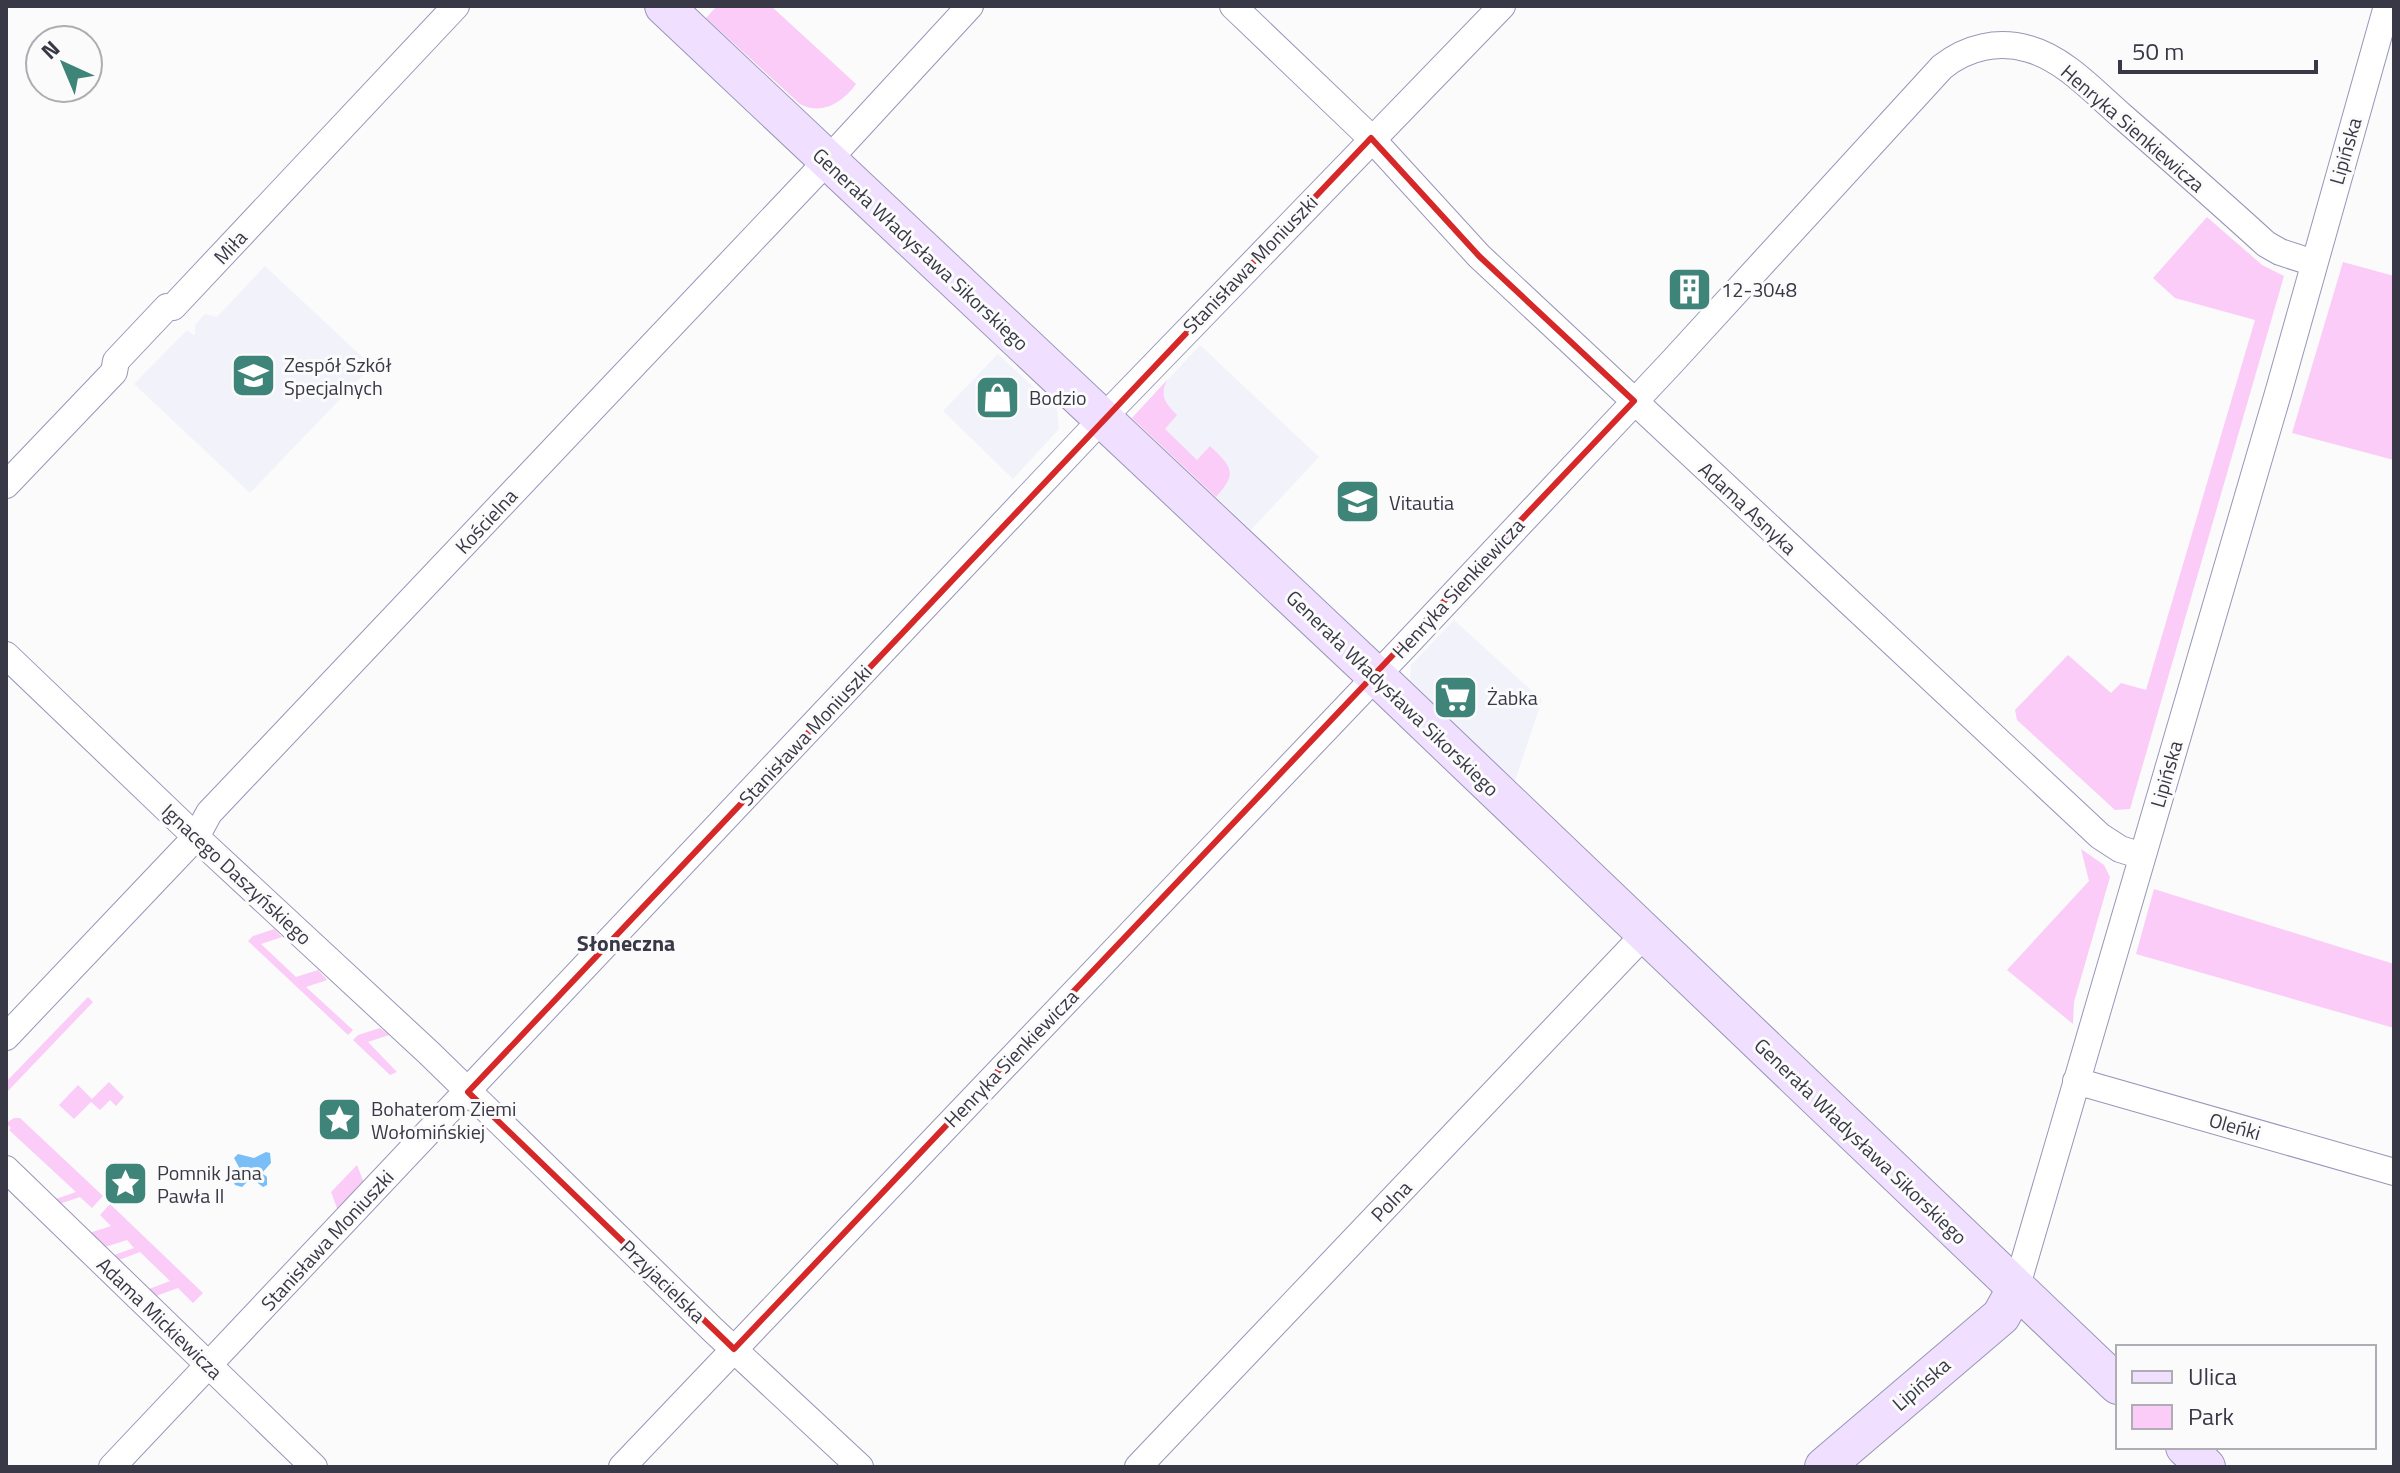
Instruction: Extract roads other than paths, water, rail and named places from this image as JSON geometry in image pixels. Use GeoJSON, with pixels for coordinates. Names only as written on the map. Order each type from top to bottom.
{"type":"FeatureCollection","features":[{"type":"Feature","properties":{"kind":"street","name":"Miła"},"geometry":{"type":"LineString","coordinates":[[6,485],[114,372],[116,361],[161,313],[167,307],[173,307],[456,6]]}},
{"type":"Feature","properties":{"kind":"street","name":"Generała Władysława Sikorskiego"},"geometry":{"type":"LineString","coordinates":[[664,6],[1375,675],[2116,1383]]}},
{"type":"Feature","properties":{"kind":"street","name":"Kościelna"},"geometry":{"type":"LineString","coordinates":[[6,1037],[196,837],[209,813],[970,6]]}},
{"type":"Feature","properties":{"kind":"street","name":"Adama Asnyka"},"geometry":{"type":"LineString","coordinates":[[1233,6],[1371,138],[1479,256],[1634,401],[2100,836],[2120,849],[2142,856]]}},
{"type":"Feature","properties":{"kind":"street","name":"Stanisława Moniuszki"},"geometry":{"type":"LineString","coordinates":[[112,1467],[1102,419],[1502,6]]}},
{"type":"Feature","properties":{"kind":"street","name":"Lipińska"},"geometry":{"type":"LineString","coordinates":[[1824,1467],[2001,1316],[2016,1289],[2387,6]]}},
{"type":"Feature","properties":{"kind":"street","name":"Henryka Sienkiewicza"},"geometry":{"type":"LineString","coordinates":[[622,1467],[1634,401],[1955,56],[1980,47],[1998,45],[2042,53],[2062,66],[2266,244],[2314,263]]}},
{"type":"Feature","properties":{"kind":"street","name":"Ignacego Daszyńskiego"},"geometry":{"type":"LineString","coordinates":[[6,655],[468,1092]]}},
{"type":"Feature","properties":{"kind":"street","name":"Polna"},"geometry":{"type":"LineString","coordinates":[[1138,1467],[1644,935]]}},
{"type":"Feature","properties":{"kind":"street","name":"Oleńki"},"geometry":{"type":"LineString","coordinates":[[2076,1081],[2394,1172]]}},
{"type":"Feature","properties":{"kind":"street","name":"Przyjacielska"},"geometry":{"type":"LineString","coordinates":[[468,1092],[860,1467]]}},
{"type":"Feature","properties":{"kind":"street","name":"Adama Mickiewicza"},"geometry":{"type":"LineString","coordinates":[[6,1169],[314,1467]]}},
{"type":"Feature","properties":{"kind":"water"},"geometry":{"type":"Polygon","coordinates":[[[270,1153],[271,1163],[262,1173],[267,1177],[267,1185],[263,1187],[251,1178],[242,1187],[235,1185],[233,1181],[240,1169],[234,1158],[238,1154],[254,1158],[270,1153]]]}},
{"type":"Feature","properties":{"kind":"place","name":"12-3048"},"geometry":{"type":"Point","coordinates":[1690,289]}},
{"type":"Feature","properties":{"kind":"place","name":"Zespół Szkół Specjalnych"},"geometry":{"type":"Point","coordinates":[253,375]}},
{"type":"Feature","properties":{"kind":"place","name":"Bodzio"},"geometry":{"type":"Point","coordinates":[998,397]}},
{"type":"Feature","properties":{"kind":"place","name":"Vitautia"},"geometry":{"type":"Point","coordinates":[1358,502]}},
{"type":"Feature","properties":{"kind":"place","name":"Żabka"},"geometry":{"type":"Point","coordinates":[1456,697]}},
{"type":"Feature","properties":{"kind":"place","name":"Bohaterom Ziemi Wołomińskiej"},"geometry":{"type":"Point","coordinates":[340,1120]}},
{"type":"Feature","properties":{"kind":"place","name":"Pomnik Jana Pawła II"},"geometry":{"type":"Point","coordinates":[126,1183]}},
{"type":"Feature","properties":{"kind":"district","name":"Słoneczna"},"geometry":{"type":"Point","coordinates":[626,943]}}]}
